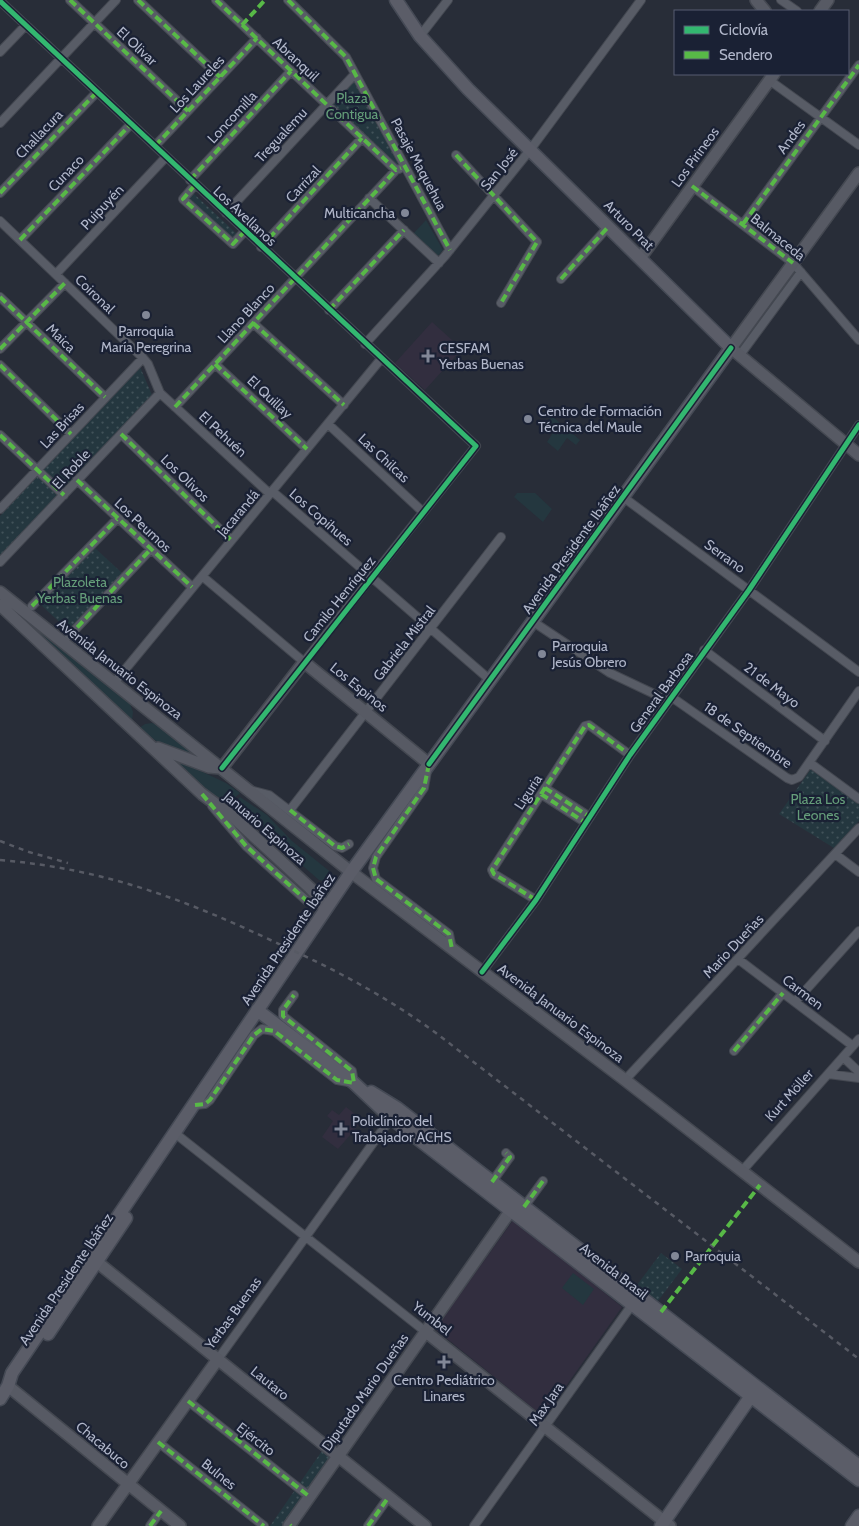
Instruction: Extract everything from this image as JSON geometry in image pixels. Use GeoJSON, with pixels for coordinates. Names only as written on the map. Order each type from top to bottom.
{"type":"FeatureCollection","features":[{"type":"Feature","properties":{"kind":"main road","name":"Arturo Prat"},"geometry":{"type":"LineString","coordinates":[[396,0],[420,36],[468,89],[736,352]]}},
{"type":"Feature","properties":{"kind":"main road","name":"Avenida Presidente Ibáñez"},"geometry":{"type":"LineString","coordinates":[[0,1399],[8,1386],[19,1377],[92,1261],[149,1182],[176,1134],[257,1010],[351,872],[623,497],[736,352]]}},
{"type":"Feature","properties":{"kind":"main road","name":"Avenida Brasil"},"geometry":{"type":"LineString","coordinates":[[257,1010],[354,1083],[391,1118],[517,1206],[636,1300],[751,1396],[859,1480]]}},
{"type":"Feature","properties":{"kind":"main road","name":"Avenida Brasil"},"geometry":{"type":"LineString","coordinates":[[354,1083],[397,1108],[492,1182],[517,1206]]}},
{"type":"Feature","properties":{"kind":"main road","name":"Avenida Brasil"},"geometry":{"type":"LineString","coordinates":[[636,1300],[767,1395],[859,1466]]}},
{"type":"Feature","properties":{"kind":"main road"},"geometry":{"type":"LineString","coordinates":[[665,1524],[751,1396],[757,1393],[767,1395]]}},
{"type":"Feature","properties":{"kind":"main road"},"geometry":{"type":"LineString","coordinates":[[852,1526],[859,1516]]}},
{"type":"Feature","properties":{"kind":"street","name":"El Olivar"},"geometry":{"type":"LineString","coordinates":[[70,0],[188,111]]}},
{"type":"Feature","properties":{"kind":"street"},"geometry":{"type":"LineString","coordinates":[[0,123],[116,0]]}},
{"type":"Feature","properties":{"kind":"street"},"geometry":{"type":"LineString","coordinates":[[138,0],[220,77]]}},
{"type":"Feature","properties":{"kind":"street","name":"Abranquil"},"geometry":{"type":"LineString","coordinates":[[216,0],[396,170]]}},
{"type":"Feature","properties":{"kind":"street","name":"Pasaje Maquehua"},"geometry":{"type":"LineString","coordinates":[[288,0],[341,50],[450,250]]}},
{"type":"Feature","properties":{"kind":"street"},"geometry":{"type":"LineString","coordinates":[[420,36],[448,0]]}},
{"type":"Feature","properties":{"kind":"street","name":"San José"},"geometry":{"type":"LineString","coordinates":[[364,344],[440,263],[530,150],[641,0]]}},
{"type":"Feature","properties":{"kind":"street"},"geometry":{"type":"LineString","coordinates":[[756,0],[764,10]]}},
{"type":"Feature","properties":{"kind":"street"},"geometry":{"type":"LineString","coordinates":[[781,0],[796,10]]}},
{"type":"Feature","properties":{"kind":"street","name":"Los Avellanos"},"geometry":{"type":"LineString","coordinates":[[0,1],[364,344],[476,446]]}},
{"type":"Feature","properties":{"kind":"street"},"geometry":{"type":"LineString","coordinates":[[0,52],[26,25]]}},
{"type":"Feature","properties":{"kind":"street","name":"Los Laureles"},"geometry":{"type":"LineString","coordinates":[[155,146],[257,38]]}},
{"type":"Feature","properties":{"kind":"street","name":"Andes"},"geometry":{"type":"LineString","coordinates":[[742,224],[859,65]]}},
{"type":"Feature","properties":{"kind":"street","name":"Loncomilla"},"geometry":{"type":"LineString","coordinates":[[245,231],[233,244],[183,199],[193,182],[292,71]]}},
{"type":"Feature","properties":{"kind":"street","name":"Tregualemu"},"geometry":{"type":"LineString","coordinates":[[226,213],[355,74]]}},
{"type":"Feature","properties":{"kind":"street"},"geometry":{"type":"LineString","coordinates":[[772,77],[820,117],[859,146]]}},
{"type":"Feature","properties":{"kind":"street","name":"Los Pirineos"},"geometry":{"type":"LineString","coordinates":[[640,257],[772,77]]}},
{"type":"Feature","properties":{"kind":"street","name":"Challacura"},"geometry":{"type":"LineString","coordinates":[[0,193],[97,92]]}},
{"type":"Feature","properties":{"kind":"street","name":"Cunaco"},"geometry":{"type":"LineString","coordinates":[[20,240],[131,124]]}},
{"type":"Feature","properties":{"kind":"street","name":"Carrizal"},"geometry":{"type":"LineString","coordinates":[[262,247],[362,138]]}},
{"type":"Feature","properties":{"kind":"street"},"geometry":{"type":"LineString","coordinates":[[456,155],[536,242],[501,303]]}},
{"type":"Feature","properties":{"kind":"street","name":"Puipuyén"},"geometry":{"type":"LineString","coordinates":[[56,274],[166,157]]}},
{"type":"Feature","properties":{"kind":"street"},"geometry":{"type":"LineString","coordinates":[[396,170],[406,167]]}},
{"type":"Feature","properties":{"kind":"street","name":"Llano Blanco"},"geometry":{"type":"LineString","coordinates":[[175,407],[396,170]]}},
{"type":"Feature","properties":{"kind":"street","name":"Avenida Presidente Ibáñez"},"geometry":{"type":"LineString","coordinates":[[736,352],[797,267],[859,173]]}},
{"type":"Feature","properties":{"kind":"street","name":"Balmaceda"},"geometry":{"type":"LineString","coordinates":[[692,186],[797,267],[859,340]]}},
{"type":"Feature","properties":{"kind":"street"},"geometry":{"type":"LineString","coordinates":[[369,198],[440,263]]}},
{"type":"Feature","properties":{"kind":"street","name":"Coironal"},"geometry":{"type":"LineString","coordinates":[[0,221],[143,358],[148,364],[160,393]]}},
{"type":"Feature","properties":{"kind":"street"},"geometry":{"type":"LineString","coordinates":[[561,279],[609,226]]}},
{"type":"Feature","properties":{"kind":"street"},"geometry":{"type":"LineString","coordinates":[[329,310],[404,230]]}},
{"type":"Feature","properties":{"kind":"street"},"geometry":{"type":"LineString","coordinates":[[0,348],[65,283]]}},
{"type":"Feature","properties":{"kind":"street","name":"Maica"},"geometry":{"type":"LineString","coordinates":[[0,296],[105,397]]}},
{"type":"Feature","properties":{"kind":"street"},"geometry":{"type":"LineString","coordinates":[[254,323],[344,404]]}},
{"type":"Feature","properties":{"kind":"street","name":"Arturo Prat"},"geometry":{"type":"LineString","coordinates":[[736,352],[859,455]]}},
{"type":"Feature","properties":{"kind":"street","name":"Las Brisas"},"geometry":{"type":"LineString","coordinates":[[0,509],[143,358]]}},
{"type":"Feature","properties":{"kind":"street","name":"Jacarandá"},"geometry":{"type":"LineString","coordinates":[[114,683],[382,359]]}},
{"type":"Feature","properties":{"kind":"street","name":"El Quillay"},"geometry":{"type":"LineString","coordinates":[[215,364],[307,449]]}},
{"type":"Feature","properties":{"kind":"street"},"geometry":{"type":"LineString","coordinates":[[0,365],[71,434]]}},
{"type":"Feature","properties":{"kind":"street","name":"El Pehuén"},"geometry":{"type":"LineString","coordinates":[[160,393],[271,493]]}},
{"type":"Feature","properties":{"kind":"street","name":"El Roble"},"geometry":{"type":"LineString","coordinates":[[0,562],[160,393]]}},
{"type":"Feature","properties":{"kind":"street","name":"Las Chilcas"},"geometry":{"type":"LineString","coordinates":[[328,424],[424,512]]}},
{"type":"Feature","properties":{"kind":"street","name":"General Barbosa"},"geometry":{"type":"LineString","coordinates":[[482,972],[536,900],[630,755],[669,698],[749,590],[859,425]]}},
{"type":"Feature","properties":{"kind":"street","name":"Los Olivos"},"geometry":{"type":"LineString","coordinates":[[121,434],[231,540]]}},
{"type":"Feature","properties":{"kind":"street"},"geometry":{"type":"LineString","coordinates":[[0,435],[64,495]]}},
{"type":"Feature","properties":{"kind":"street","name":"Camilo Henríquez"},"geometry":{"type":"LineString","coordinates":[[222,768],[476,446]]}},
{"type":"Feature","properties":{"kind":"street","name":"Los Peumos"},"geometry":{"type":"LineString","coordinates":[[78,480],[117,519],[192,587]]}},
{"type":"Feature","properties":{"kind":"street","name":"Los Copihues"},"geometry":{"type":"LineString","coordinates":[[271,493],[490,680]]}},
{"type":"Feature","properties":{"kind":"street","name":"Serrano"},"geometry":{"type":"LineString","coordinates":[[623,497],[859,672]]}},
{"type":"Feature","properties":{"kind":"street"},"geometry":{"type":"LineString","coordinates":[[32,606],[117,519]]}},
{"type":"Feature","properties":{"kind":"street","name":"Gabriela Mistral"},"geometry":{"type":"LineString","coordinates":[[290,810],[501,537]]}},
{"type":"Feature","properties":{"kind":"street"},"geometry":{"type":"LineString","coordinates":[[69,636],[151,549]]}},
{"type":"Feature","properties":{"kind":"street","name":"Los Espinos"},"geometry":{"type":"LineString","coordinates":[[202,576],[429,764]]}},
{"type":"Feature","properties":{"kind":"street","name":"Avenida Januario Espinoza"},"geometry":{"type":"LineString","coordinates":[[0,592],[351,872],[625,1080],[859,1262]]}},
{"type":"Feature","properties":{"kind":"street","name":"Avenida Januario Espinoza"},"geometry":{"type":"LineString","coordinates":[[0,605],[153,746],[209,767],[222,768]]}},
{"type":"Feature","properties":{"kind":"street","name":"18 de Septiembre"},"geometry":{"type":"LineString","coordinates":[[532,621],[610,673],[669,698],[787,778],[795,779],[810,763]]}},
{"type":"Feature","properties":{"kind":"street","name":"21 de Mayo"},"geometry":{"type":"LineString","coordinates":[[704,650],[825,740]]}},
{"type":"Feature","properties":{"kind":"street"},"geometry":{"type":"LineString","coordinates":[[859,690],[810,763],[859,799]]}},
{"type":"Feature","properties":{"kind":"street","name":"Liguria"},"geometry":{"type":"LineString","coordinates":[[536,900],[493,872],[585,726],[589,725],[630,755]]}},
{"type":"Feature","properties":{"kind":"street","name":"Januario Espinoza"},"geometry":{"type":"LineString","coordinates":[[153,746],[202,794],[246,846],[307,901]]}},
{"type":"Feature","properties":{"kind":"street","name":"Avenida Presidente Ibáñez"},"geometry":{"type":"LineString","coordinates":[[429,764],[424,788],[376,858],[373,868],[376,878],[449,934],[452,949]]}},
{"type":"Feature","properties":{"kind":"street","name":"Januario Espinoza"},"geometry":{"type":"LineString","coordinates":[[250,790],[268,795],[335,846],[342,848],[349,844]]}},
{"type":"Feature","properties":{"kind":"street"},"geometry":{"type":"LineString","coordinates":[[543,791],[588,820]]}},
{"type":"Feature","properties":{"kind":"street","name":"Januario Espinoza"},"geometry":{"type":"LineString","coordinates":[[202,794],[232,816],[310,888],[319,897],[325,910]]}},
{"type":"Feature","properties":{"kind":"street","name":"Mario Dueñas"},"geometry":{"type":"LineString","coordinates":[[625,1080],[859,828]]}},
{"type":"Feature","properties":{"kind":"street"},"geometry":{"type":"LineString","coordinates":[[835,854],[859,872]]}},
{"type":"Feature","properties":{"kind":"street"},"geometry":{"type":"LineString","coordinates":[[795,1002],[859,931]]}},
{"type":"Feature","properties":{"kind":"street","name":"Carmen"},"geometry":{"type":"LineString","coordinates":[[738,959],[853,1046]]}},
{"type":"Feature","properties":{"kind":"street"},"geometry":{"type":"LineString","coordinates":[[734,1051],[783,993]]}},
{"type":"Feature","properties":{"kind":"street"},"geometry":{"type":"LineString","coordinates":[[195,1105],[205,1104],[210,1100],[254,1035],[262,1029],[274,1032],[337,1080],[354,1083],[352,1071],[283,1016],[284,1010],[294,995]]}},
{"type":"Feature","properties":{"kind":"street","name":"Kurt Möller"},"geometry":{"type":"LineString","coordinates":[[742,1171],[859,1039]]}},
{"type":"Feature","properties":{"kind":"street"},"geometry":{"type":"LineString","coordinates":[[842,1057],[859,1072]]}},
{"type":"Feature","properties":{"kind":"street"},"geometry":{"type":"LineString","coordinates":[[828,1074],[859,1078]]}},
{"type":"Feature","properties":{"kind":"street","name":"Yerbas Buenas"},"geometry":{"type":"LineString","coordinates":[[98,1526],[391,1118]]}},
{"type":"Feature","properties":{"kind":"street","name":"Yumbel"},"geometry":{"type":"LineString","coordinates":[[176,1134],[546,1426],[665,1524]]}},
{"type":"Feature","properties":{"kind":"street"},"geometry":{"type":"LineString","coordinates":[[492,1182],[510,1156],[506,1153]]}},
{"type":"Feature","properties":{"kind":"street"},"geometry":{"type":"LineString","coordinates":[[517,1206],[544,1181]]}},
{"type":"Feature","properties":{"kind":"street","name":"Diputado Mario Dueñas"},"geometry":{"type":"LineString","coordinates":[[290,1526],[517,1206]]}},
{"type":"Feature","properties":{"kind":"street","name":"Lautaro"},"geometry":{"type":"LineString","coordinates":[[92,1261],[425,1526]]}},
{"type":"Feature","properties":{"kind":"street","name":"Max Jara"},"geometry":{"type":"LineString","coordinates":[[474,1526],[636,1300]]}},
{"type":"Feature","properties":{"kind":"street","name":"Chacabuco"},"geometry":{"type":"LineString","coordinates":[[8,1386],[127,1485],[180,1526]]}},
{"type":"Feature","properties":{"kind":"street","name":"Ejército"},"geometry":{"type":"LineString","coordinates":[[188,1401],[310,1497]]}},
{"type":"Feature","properties":{"kind":"street","name":"Bulnes"},"geometry":{"type":"LineString","coordinates":[[158,1442],[264,1526]]}},
{"type":"Feature","properties":{"kind":"street"},"geometry":{"type":"LineString","coordinates":[[368,1526],[388,1498]]}},
{"type":"Feature","properties":{"kind":"street"},"geometry":{"type":"LineString","coordinates":[[150,1526],[161,1511]]}},
{"type":"Feature","properties":{"kind":"shaded area","name":"CESFAM Yerbas Buenas"},"geometry":{"type":"Polygon","coordinates":[[[432,322],[462,349],[425,390],[395,363],[432,322]]]}},
{"type":"Feature","properties":{"kind":"shaded area","name":"Policlínico del Trabajador ACHS"},"geometry":{"type":"Polygon","coordinates":[[[346,1107],[363,1120],[338,1149],[322,1137],[333,1121],[327,1116],[332,1110],[339,1115],[346,1107]]]}},
{"type":"Feature","properties":{"kind":"shaded area"},"geometry":{"type":"Polygon","coordinates":[[[514,1219],[622,1307],[544,1417],[435,1329],[514,1219]]]}},
{"type":"Feature","properties":{"kind":"green space","name":"Plaza Contigua"},"geometry":{"type":"Polygon","coordinates":[[[355,80],[398,164],[395,167],[331,107],[355,80]]]}},
{"type":"Feature","properties":{"kind":"green space"},"geometry":{"type":"Polygon","coordinates":[[[192,192],[237,234],[231,240],[186,198],[192,192]]]}},
{"type":"Feature","properties":{"kind":"green space"},"geometry":{"type":"Polygon","coordinates":[[[426,220],[443,250],[437,257],[413,234],[426,220]]]}},
{"type":"Feature","properties":{"kind":"green space"},"geometry":{"type":"Polygon","coordinates":[[[140,367],[152,395],[0,557],[0,516],[140,367]]]}},
{"type":"Feature","properties":{"kind":"green space"},"geometry":{"type":"Polygon","coordinates":[[[552,416],[580,440],[576,445],[567,438],[558,451],[547,442],[554,431],[545,424],[552,416]]]}},
{"type":"Feature","properties":{"kind":"green space"},"geometry":{"type":"Polygon","coordinates":[[[517,493],[535,493],[552,509],[543,522],[514,497],[517,493]]]}},
{"type":"Feature","properties":{"kind":"green space","name":"Plazoleta Yerbas Buenas"},"geometry":{"type":"Polygon","coordinates":[[[95,548],[122,573],[69,631],[40,604],[95,548]]]}},
{"type":"Feature","properties":{"kind":"green space"},"geometry":{"type":"Polygon","coordinates":[[[19,617],[28,621],[129,701],[133,712],[132,721],[19,617]]]}},
{"type":"Feature","properties":{"kind":"green space"},"geometry":{"type":"Polygon","coordinates":[[[152,723],[161,727],[213,767],[165,746],[139,728],[145,724],[152,723]]]}},
{"type":"Feature","properties":{"kind":"green space"},"geometry":{"type":"Polygon","coordinates":[[[169,756],[226,783],[240,793],[229,803],[209,792],[169,756]]]}},
{"type":"Feature","properties":{"kind":"green space","name":"Plaza Los Leones"},"geometry":{"type":"Polygon","coordinates":[[[811,769],[859,804],[859,821],[834,848],[779,814],[811,769]]]}},
{"type":"Feature","properties":{"kind":"green space"},"geometry":{"type":"Polygon","coordinates":[[[240,797],[267,815],[292,841],[333,874],[329,883],[319,880],[233,805],[240,797]]]}},
{"type":"Feature","properties":{"kind":"green space"},"geometry":{"type":"Polygon","coordinates":[[[661,1253],[682,1269],[655,1305],[634,1289],[661,1253]]]}},
{"type":"Feature","properties":{"kind":"green space"},"geometry":{"type":"Polygon","coordinates":[[[573,1273],[594,1289],[583,1305],[562,1288],[573,1273]]]}},
{"type":"Feature","properties":{"kind":"green space"},"geometry":{"type":"Polygon","coordinates":[[[324,1448],[336,1457],[287,1526],[270,1526],[324,1448]]]}},
{"type":"Feature","properties":{"kind":"railway"},"geometry":{"type":"LineString","coordinates":[[0,841],[29,852],[68,863]]}},
{"type":"Feature","properties":{"kind":"railway"},"geometry":{"type":"LineString","coordinates":[[0,860],[38,864],[75,871],[145,889],[212,914],[301,954],[380,996],[436,1033],[859,1359]]}},
{"type":"Feature","properties":{"kind":"marked path"},"geometry":{"type":"LineString","coordinates":[[70,0],[188,111]]}},
{"type":"Feature","properties":{"kind":"marked path"},"geometry":{"type":"LineString","coordinates":[[138,0],[220,77]]}},
{"type":"Feature","properties":{"kind":"marked path"},"geometry":{"type":"LineString","coordinates":[[216,0],[396,170],[401,168]]}},
{"type":"Feature","properties":{"kind":"marked path"},"geometry":{"type":"LineString","coordinates":[[242,25],[265,0]]}},
{"type":"Feature","properties":{"kind":"marked path"},"geometry":{"type":"LineString","coordinates":[[288,0],[346,57],[450,250]]}},
{"type":"Feature","properties":{"kind":"marked path"},"geometry":{"type":"LineString","coordinates":[[155,146],[257,38]]}},
{"type":"Feature","properties":{"kind":"marked path"},"geometry":{"type":"LineString","coordinates":[[743,224],[859,65]]}},
{"type":"Feature","properties":{"kind":"marked path"},"geometry":{"type":"LineString","coordinates":[[190,180],[291,71]]}},
{"type":"Feature","properties":{"kind":"marked path"},"geometry":{"type":"LineString","coordinates":[[0,193],[97,92]]}},
{"type":"Feature","properties":{"kind":"marked path"},"geometry":{"type":"LineString","coordinates":[[20,240],[131,124]]}},
{"type":"Feature","properties":{"kind":"marked path"},"geometry":{"type":"LineString","coordinates":[[261,247],[362,138]]}},
{"type":"Feature","properties":{"kind":"marked path"},"geometry":{"type":"LineString","coordinates":[[456,155],[537,242],[501,303]]}},
{"type":"Feature","properties":{"kind":"marked path"},"geometry":{"type":"LineString","coordinates":[[175,407],[396,170]]}},
{"type":"Feature","properties":{"kind":"marked path"},"geometry":{"type":"LineString","coordinates":[[195,185],[183,199],[233,244],[245,231]]}},
{"type":"Feature","properties":{"kind":"marked path"},"geometry":{"type":"LineString","coordinates":[[692,186],[793,263]]}},
{"type":"Feature","properties":{"kind":"marked path"},"geometry":{"type":"LineString","coordinates":[[561,279],[609,226]]}},
{"type":"Feature","properties":{"kind":"marked path"},"geometry":{"type":"LineString","coordinates":[[329,310],[404,230]]}},
{"type":"Feature","properties":{"kind":"marked path"},"geometry":{"type":"LineString","coordinates":[[0,349],[65,283]]}},
{"type":"Feature","properties":{"kind":"marked path"},"geometry":{"type":"LineString","coordinates":[[0,297],[105,397]]}},
{"type":"Feature","properties":{"kind":"marked path"},"geometry":{"type":"LineString","coordinates":[[253,323],[344,405]]}},
{"type":"Feature","properties":{"kind":"marked path"},"geometry":{"type":"LineString","coordinates":[[215,364],[307,449]]}},
{"type":"Feature","properties":{"kind":"marked path"},"geometry":{"type":"LineString","coordinates":[[0,365],[71,434]]}},
{"type":"Feature","properties":{"kind":"marked path"},"geometry":{"type":"LineString","coordinates":[[121,434],[231,540]]}},
{"type":"Feature","properties":{"kind":"marked path"},"geometry":{"type":"LineString","coordinates":[[0,435],[64,495]]}},
{"type":"Feature","properties":{"kind":"marked path"},"geometry":{"type":"LineString","coordinates":[[77,480],[192,587]]}},
{"type":"Feature","properties":{"kind":"marked path"},"geometry":{"type":"LineString","coordinates":[[32,606],[117,519]]}},
{"type":"Feature","properties":{"kind":"marked path"},"geometry":{"type":"LineString","coordinates":[[69,636],[151,549]]}},
{"type":"Feature","properties":{"kind":"marked path"},"geometry":{"type":"LineString","coordinates":[[536,900],[494,874],[492,870],[585,726],[589,725],[630,755]]}},
{"type":"Feature","properties":{"kind":"marked path"},"geometry":{"type":"LineString","coordinates":[[429,764],[424,788],[376,857],[373,868],[376,879],[449,934],[452,949]]}},
{"type":"Feature","properties":{"kind":"marked path"},"geometry":{"type":"LineString","coordinates":[[545,788],[590,817]]}},
{"type":"Feature","properties":{"kind":"marked path"},"geometry":{"type":"LineString","coordinates":[[202,794],[246,846],[307,901]]}},
{"type":"Feature","properties":{"kind":"marked path"},"geometry":{"type":"LineString","coordinates":[[541,794],[586,823]]}},
{"type":"Feature","properties":{"kind":"marked path"},"geometry":{"type":"LineString","coordinates":[[290,810],[335,846],[342,848],[349,844]]}},
{"type":"Feature","properties":{"kind":"marked path"},"geometry":{"type":"LineString","coordinates":[[734,1051],[783,993]]}},
{"type":"Feature","properties":{"kind":"marked path"},"geometry":{"type":"LineString","coordinates":[[195,1105],[205,1104],[210,1100],[254,1035],[262,1029],[274,1031],[337,1080],[354,1083],[352,1071],[283,1016],[283,1010],[294,995]]}},
{"type":"Feature","properties":{"kind":"marked path"},"geometry":{"type":"LineString","coordinates":[[492,1182],[510,1157],[506,1153]]}},
{"type":"Feature","properties":{"kind":"marked path"},"geometry":{"type":"LineString","coordinates":[[524,1207],[543,1181]]}},
{"type":"Feature","properties":{"kind":"marked path"},"geometry":{"type":"LineString","coordinates":[[661,1312],[760,1185]]}},
{"type":"Feature","properties":{"kind":"marked path"},"geometry":{"type":"LineString","coordinates":[[188,1401],[310,1497]]}},
{"type":"Feature","properties":{"kind":"marked path"},"geometry":{"type":"LineString","coordinates":[[158,1442],[264,1526]]}},
{"type":"Feature","properties":{"kind":"marked path"},"geometry":{"type":"LineString","coordinates":[[368,1526],[388,1498]]}},
{"type":"Feature","properties":{"kind":"marked path"},"geometry":{"type":"LineString","coordinates":[[150,1526],[161,1511]]}},
{"type":"Feature","properties":{"kind":"cycle path"},"geometry":{"type":"LineString","coordinates":[[0,1],[476,446],[222,768]]}},
{"type":"Feature","properties":{"kind":"cycle path"},"geometry":{"type":"LineString","coordinates":[[429,764],[731,348]]}},
{"type":"Feature","properties":{"kind":"cycle path"},"geometry":{"type":"LineString","coordinates":[[482,972],[536,900],[630,755],[749,590],[859,425]]}},
{"type":"Feature","properties":{"kind":"place","name":"Multicancha"},"geometry":{"type":"Point","coordinates":[405,213]}},
{"type":"Feature","properties":{"kind":"place","name":"Parroquia María Peregrina"},"geometry":{"type":"Point","coordinates":[146,315]}},
{"type":"Feature","properties":{"kind":"place","name":"CESFAM Yerbas Buenas"},"geometry":{"type":"Point","coordinates":[428,356]}},
{"type":"Feature","properties":{"kind":"place","name":"Centro de Formación Técnica del Maule"},"geometry":{"type":"Point","coordinates":[528,419]}},
{"type":"Feature","properties":{"kind":"place","name":"Parroquia Jesús Obrero"},"geometry":{"type":"Point","coordinates":[542,654]}},
{"type":"Feature","properties":{"kind":"place","name":"Policlínico del Trabajador ACHS"},"geometry":{"type":"Point","coordinates":[341,1129]}},
{"type":"Feature","properties":{"kind":"place","name":"Parroquia"},"geometry":{"type":"Point","coordinates":[675,1256]}},
{"type":"Feature","properties":{"kind":"place","name":"Centro Pediátrico Linares"},"geometry":{"type":"Point","coordinates":[444,1362]}}]}
